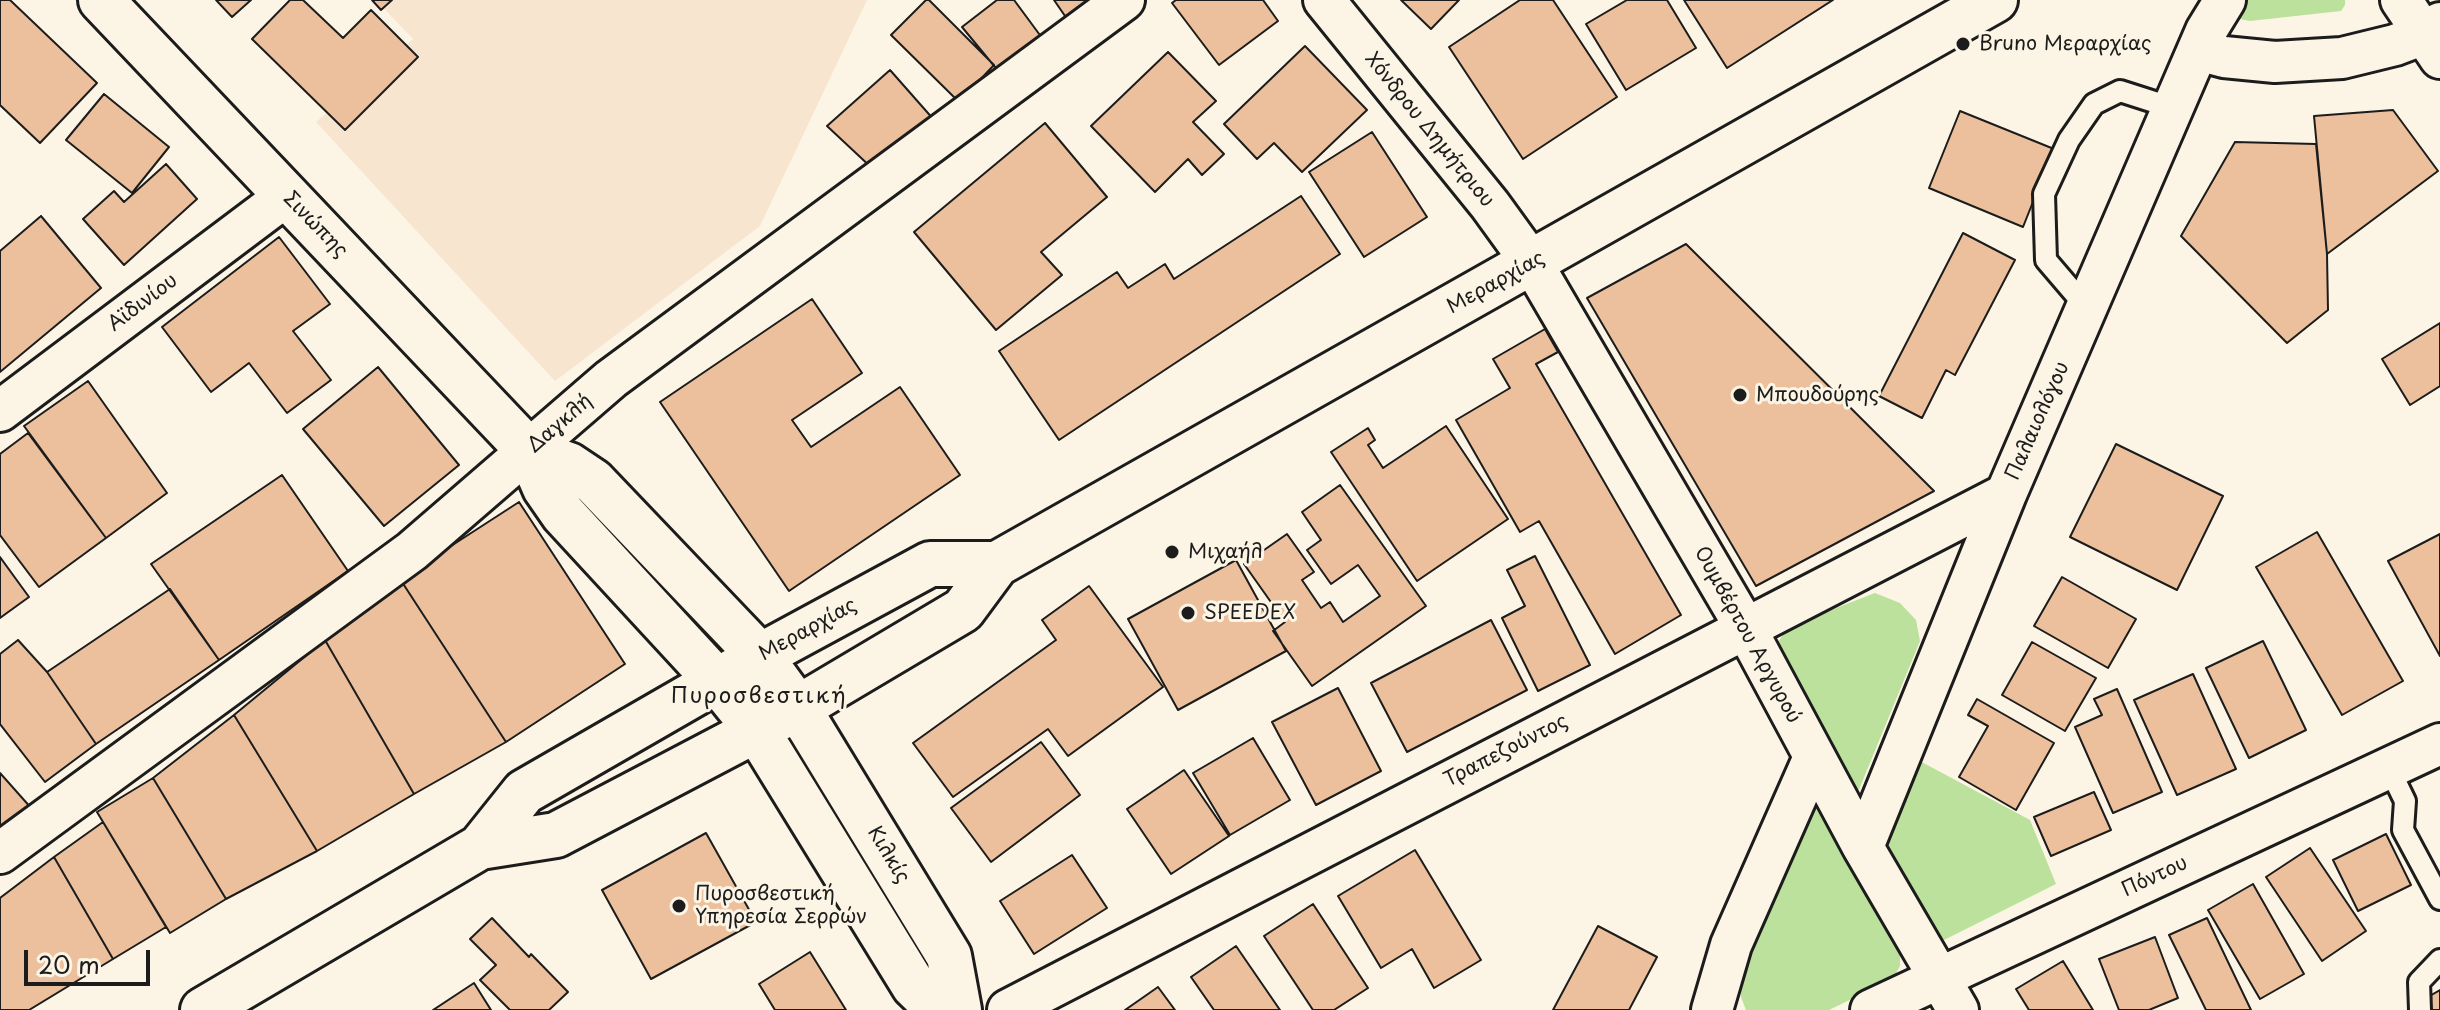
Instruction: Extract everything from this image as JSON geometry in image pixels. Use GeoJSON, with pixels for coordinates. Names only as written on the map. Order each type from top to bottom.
{"type":"FeatureCollection","features":[{"type":"Feature","properties":{"kind":"main road","name":"Σινώπης"},"geometry":{"type":"LineString","coordinates":[[101,0],[529,451],[545,488],[563,514],[718,682],[756,729]]}},
{"type":"Feature","properties":{"kind":"main road","name":"Μεραρχίας"},"geometry":{"type":"LineString","coordinates":[[480,847],[556,835],[798,708],[963,610],[997,564],[1995,0]]}},
{"type":"Feature","properties":{"kind":"main road","name":"Σινώπης"},"geometry":{"type":"LineString","coordinates":[[529,451],[569,465],[593,481],[760,656],[798,708]]}},
{"type":"Feature","properties":{"kind":"main road","name":"Μεραρχίας"},"geometry":{"type":"LineString","coordinates":[[203,1010],[480,847],[524,792],[760,656],[930,564],[997,564]]}},
{"type":"Feature","properties":{"kind":"main road","name":"Κιλκίς"},"geometry":{"type":"LineString","coordinates":[[798,708],[949,956],[959,1010]]}},
{"type":"Feature","properties":{"kind":"main road"},"geometry":{"type":"LineString","coordinates":[[756,729],[914,986],[939,1010]]}},
{"type":"Feature","properties":{"kind":"street","name":"Δαγκλή"},"geometry":{"type":"LineString","coordinates":[[0,853],[412,551],[611,379],[1124,0]]}},
{"type":"Feature","properties":{"kind":"street","name":"Χόνδρου Δημήτριου"},"geometry":{"type":"LineString","coordinates":[[1324,0],[1490,205],[1532,263]]}},
{"type":"Feature","properties":{"kind":"street","name":"Παλαιολόγου"},"geometry":{"type":"LineString","coordinates":[[1863,847],[2006,494],[2198,50],[2225,0]]}},
{"type":"Feature","properties":{"kind":"street"},"geometry":{"type":"LineString","coordinates":[[2198,50],[2238,59],[2310,61],[2370,53],[2435,38],[2401,0]]}},
{"type":"Feature","properties":{"kind":"street","name":"Αϊδινίου"},"geometry":{"type":"LineString","coordinates":[[0,411],[286,196]]}},
{"type":"Feature","properties":{"kind":"street","name":"Ουμβέρτου Αργυρού"},"geometry":{"type":"LineString","coordinates":[[1532,263],[1745,627],[1863,847],[1949,995]]}},
{"type":"Feature","properties":{"kind":"street","name":"Τραπεζούντος"},"geometry":{"type":"LineString","coordinates":[[1008,1010],[2006,494]]}},
{"type":"Feature","properties":{"kind":"street","name":"Πόντου"},"geometry":{"type":"LineString","coordinates":[[1871,1010],[1949,995],[2440,744]]}},
{"type":"Feature","properties":{"kind":"street"},"geometry":{"type":"LineString","coordinates":[[1712,1010],[1731,945],[1814,757]]}},
{"type":"Feature","properties":{"kind":"lane"},"geometry":{"type":"LineString","coordinates":[[2087,308],[2046,260],[2044,194],[2069,140],[2094,104],[2120,91],[2173,108]]}},
{"type":"Feature","properties":{"kind":"lane"},"geometry":{"type":"LineString","coordinates":[[2389,768],[2405,801],[2403,830],[2440,899]]}},
{"type":"Feature","properties":{"kind":"lane"},"geometry":{"type":"LineString","coordinates":[[2420,1010],[2419,982],[2440,960]]}},
{"type":"Feature","properties":{"kind":"shaded area"},"geometry":{"type":"Polygon","coordinates":[[[376,0],[867,0],[760,226],[555,381],[316,122],[413,39],[376,0]]]}},
{"type":"Feature","properties":{"kind":"green space"},"geometry":{"type":"Polygon","coordinates":[[[2239,0],[2345,0],[2345,5],[2341,11],[2250,21],[2240,19],[2235,11],[2239,0]]]}},
{"type":"Feature","properties":{"kind":"green space"},"geometry":{"type":"Polygon","coordinates":[[[1875,593],[1900,603],[1916,620],[1920,641],[1858,792],[1782,662],[1779,641],[1787,627],[1875,593]]]}},
{"type":"Feature","properties":{"kind":"green space"},"geometry":{"type":"Polygon","coordinates":[[[1918,760],[2030,820],[2056,884],[1940,942],[1882,842],[1918,760]]]}},
{"type":"Feature","properties":{"kind":"green space"},"geometry":{"type":"Polygon","coordinates":[[[1814,809],[1824,810],[1900,946],[1900,966],[1893,979],[1829,1010],[1746,1010],[1741,997],[1741,978],[1746,963],[1814,809]]]}},
{"type":"Feature","properties":{"kind":"building"},"geometry":{"type":"Polygon","coordinates":[[[0,0],[10,0],[97,83],[40,143],[0,105],[0,0]]]}},
{"type":"Feature","properties":{"kind":"building"},"geometry":{"type":"Polygon","coordinates":[[[216,0],[251,0],[232,17],[216,0]]]}},
{"type":"Feature","properties":{"kind":"building"},"geometry":{"type":"Polygon","coordinates":[[[290,0],[303,0],[343,38],[371,10],[418,57],[345,130],[252,39],[290,0]]]}},
{"type":"Feature","properties":{"kind":"building"},"geometry":{"type":"Polygon","coordinates":[[[372,0],[392,0],[381,10],[372,0]]]}},
{"type":"Feature","properties":{"kind":"building"},"geometry":{"type":"Polygon","coordinates":[[[926,0],[994,65],[959,102],[891,35],[926,0]]]}},
{"type":"Feature","properties":{"kind":"building"},"geometry":{"type":"Polygon","coordinates":[[[997,0],[1014,0],[1048,46],[1004,78],[962,27],[997,0]]]}},
{"type":"Feature","properties":{"kind":"building"},"geometry":{"type":"Polygon","coordinates":[[[1054,0],[1117,0],[1076,32],[1054,0]]]}},
{"type":"Feature","properties":{"kind":"building"},"geometry":{"type":"Polygon","coordinates":[[[1176,0],[1263,0],[1278,21],[1219,65],[1172,3],[1176,0]]]}},
{"type":"Feature","properties":{"kind":"building"},"geometry":{"type":"Polygon","coordinates":[[[1401,0],[1459,0],[1431,29],[1401,0]]]}},
{"type":"Feature","properties":{"kind":"building"},"geometry":{"type":"Polygon","coordinates":[[[1520,0],[1553,0],[1617,97],[1523,159],[1449,47],[1520,0]]]}},
{"type":"Feature","properties":{"kind":"building"},"geometry":{"type":"Polygon","coordinates":[[[1627,0],[1667,0],[1696,48],[1626,90],[1586,24],[1627,0]]]}},
{"type":"Feature","properties":{"kind":"building"},"geometry":{"type":"Polygon","coordinates":[[[1684,0],[1833,0],[1727,68],[1684,0]]]}},
{"type":"Feature","properties":{"kind":"building"},"geometry":{"type":"Polygon","coordinates":[[[1305,46],[1367,110],[1302,172],[1274,143],[1257,159],[1224,124],[1305,46]]]}},
{"type":"Feature","properties":{"kind":"building"},"geometry":{"type":"Polygon","coordinates":[[[1168,52],[1216,101],[1193,122],[1224,154],[1202,175],[1188,159],[1155,192],[1091,126],[1168,52]]]}},
{"type":"Feature","properties":{"kind":"building"},"geometry":{"type":"Polygon","coordinates":[[[890,70],[942,129],[874,170],[827,126],[890,70]]]}},
{"type":"Feature","properties":{"kind":"building"},"geometry":{"type":"Polygon","coordinates":[[[104,94],[169,147],[132,193],[66,140],[104,94]]]}},
{"type":"Feature","properties":{"kind":"building"},"geometry":{"type":"Polygon","coordinates":[[[2393,110],[2438,171],[2327,254],[2314,116],[2393,110]]]}},
{"type":"Feature","properties":{"kind":"building"},"geometry":{"type":"Polygon","coordinates":[[[1960,111],[2054,149],[2023,227],[1929,188],[1960,111]]]}},
{"type":"Feature","properties":{"kind":"building"},"geometry":{"type":"Polygon","coordinates":[[[1045,123],[1107,197],[1041,252],[1062,275],[996,330],[914,232],[1045,123]]]}},
{"type":"Feature","properties":{"kind":"building"},"geometry":{"type":"Polygon","coordinates":[[[1372,132],[1427,217],[1364,257],[1309,172],[1372,132]]]}},
{"type":"Feature","properties":{"kind":"building"},"geometry":{"type":"Polygon","coordinates":[[[2235,142],[2316,144],[2327,254],[2328,310],[2287,343],[2181,236],[2235,142]]]}},
{"type":"Feature","properties":{"kind":"building"},"geometry":{"type":"Polygon","coordinates":[[[166,164],[197,199],[124,265],[83,219],[114,191],[124,202],[166,164]]]}},
{"type":"Feature","properties":{"kind":"building"},"geometry":{"type":"Polygon","coordinates":[[[1301,196],[1340,254],[1059,440],[999,351],[1117,272],[1128,288],[1165,264],[1174,279],[1301,196]]]}},
{"type":"Feature","properties":{"kind":"building"},"geometry":{"type":"Polygon","coordinates":[[[41,216],[101,288],[0,372],[0,251],[41,216]]]}},
{"type":"Feature","properties":{"kind":"building"},"geometry":{"type":"Polygon","coordinates":[[[1963,233],[2015,260],[1955,375],[1946,370],[1922,418],[1879,396],[1963,233]]]}},
{"type":"Feature","properties":{"kind":"building"},"geometry":{"type":"Polygon","coordinates":[[[279,237],[330,304],[293,331],[331,380],[287,413],[249,363],[211,392],[162,327],[279,237]]]}},
{"type":"Feature","properties":{"kind":"building","name":"Μπουδούρης"},"geometry":{"type":"Polygon","coordinates":[[[1686,244],[1934,491],[1756,586],[1587,298],[1686,244]]]}},
{"type":"Feature","properties":{"kind":"building"},"geometry":{"type":"Polygon","coordinates":[[[812,299],[862,373],[792,420],[811,447],[900,387],[960,475],[789,591],[660,402],[812,299]]]}},
{"type":"Feature","properties":{"kind":"building"},"geometry":{"type":"Polygon","coordinates":[[[2440,323],[2440,386],[2410,405],[2382,359],[2440,323]]]}},
{"type":"Feature","properties":{"kind":"building"},"geometry":{"type":"Polygon","coordinates":[[[1545,329],[1558,352],[1536,364],[1681,615],[1615,654],[1539,521],[1520,532],[1456,420],[1510,388],[1493,359],[1545,329]]]}},
{"type":"Feature","properties":{"kind":"building"},"geometry":{"type":"Polygon","coordinates":[[[378,367],[459,465],[384,526],[303,429],[378,367]]]}},
{"type":"Feature","properties":{"kind":"building"},"geometry":{"type":"Polygon","coordinates":[[[88,381],[167,493],[106,538],[24,426],[88,381]]]}},
{"type":"Feature","properties":{"kind":"building"},"geometry":{"type":"Polygon","coordinates":[[[1446,426],[1508,519],[1417,581],[1331,452],[1368,428],[1375,440],[1368,445],[1383,468],[1446,426]]]}},
{"type":"Feature","properties":{"kind":"building"},"geometry":{"type":"Polygon","coordinates":[[[28,433],[106,538],[39,587],[0,535],[0,454],[28,433]]]}},
{"type":"Feature","properties":{"kind":"building"},"geometry":{"type":"Polygon","coordinates":[[[2116,444],[2223,496],[2177,590],[2070,537],[2116,444]]]}},
{"type":"Feature","properties":{"kind":"building"},"geometry":{"type":"Polygon","coordinates":[[[282,475],[348,571],[219,660],[151,564],[282,475]]]}},
{"type":"Feature","properties":{"kind":"building"},"geometry":{"type":"Polygon","coordinates":[[[1340,485],[1426,606],[1312,686],[1273,631],[1285,622],[1244,564],[1287,534],[1314,572],[1302,580],[1321,608],[1330,602],[1343,622],[1380,596],[1358,565],[1331,584],[1307,550],[1321,540],[1302,512],[1340,485]]]}},
{"type":"Feature","properties":{"kind":"building"},"geometry":{"type":"Polygon","coordinates":[[[519,502],[625,664],[506,742],[400,579],[519,502]]]}},
{"type":"Feature","properties":{"kind":"building"},"geometry":{"type":"Polygon","coordinates":[[[2317,532],[2403,681],[2342,715],[2256,567],[2317,532]]]}},
{"type":"Feature","properties":{"kind":"building"},"geometry":{"type":"Polygon","coordinates":[[[2440,534],[2440,656],[2388,561],[2440,534]]]}},
{"type":"Feature","properties":{"kind":"building"},"geometry":{"type":"Polygon","coordinates":[[[1535,556],[1590,665],[1538,691],[1502,618],[1525,606],[1507,570],[1535,556]]]}},
{"type":"Feature","properties":{"kind":"building"},"geometry":{"type":"Polygon","coordinates":[[[0,557],[29,597],[0,618],[0,557]]]}},
{"type":"Feature","properties":{"kind":"building"},"geometry":{"type":"Polygon","coordinates":[[[1236,560],[1286,651],[1178,710],[1128,619],[1236,560]]]}},
{"type":"Feature","properties":{"kind":"building"},"geometry":{"type":"Polygon","coordinates":[[[2062,577],[2136,619],[2108,668],[2034,626],[2062,577]]]}},
{"type":"Feature","properties":{"kind":"building"},"geometry":{"type":"Polygon","coordinates":[[[400,579],[506,742],[414,794],[325,640],[400,579]]]}},
{"type":"Feature","properties":{"kind":"building"},"geometry":{"type":"Polygon","coordinates":[[[1089,586],[1163,687],[1068,756],[1048,729],[953,797],[913,743],[1056,640],[1042,620],[1089,586]]]}},
{"type":"Feature","properties":{"kind":"building"},"geometry":{"type":"Polygon","coordinates":[[[170,589],[219,660],[96,744],[47,672],[170,589]]]}},
{"type":"Feature","properties":{"kind":"building"},"geometry":{"type":"Polygon","coordinates":[[[1491,620],[1527,690],[1407,752],[1371,683],[1491,620]]]}},
{"type":"Feature","properties":{"kind":"building"},"geometry":{"type":"Polygon","coordinates":[[[18,640],[47,672],[96,744],[45,782],[0,724],[0,654],[18,640]]]}},
{"type":"Feature","properties":{"kind":"building"},"geometry":{"type":"Polygon","coordinates":[[[325,640],[414,794],[317,851],[234,715],[325,640]]]}},
{"type":"Feature","properties":{"kind":"building"},"geometry":{"type":"Polygon","coordinates":[[[2263,641],[2306,730],[2249,758],[2206,668],[2263,641]]]}},
{"type":"Feature","properties":{"kind":"building"},"geometry":{"type":"Polygon","coordinates":[[[2032,642],[2096,678],[2065,731],[2002,695],[2032,642]]]}},
{"type":"Feature","properties":{"kind":"building"},"geometry":{"type":"Polygon","coordinates":[[[2193,674],[2236,769],[2177,795],[2134,700],[2193,674]]]}},
{"type":"Feature","properties":{"kind":"building"},"geometry":{"type":"Polygon","coordinates":[[[1338,688],[1381,771],[1316,805],[1272,722],[1338,688]]]}},
{"type":"Feature","properties":{"kind":"building"},"geometry":{"type":"Polygon","coordinates":[[[2117,689],[2162,792],[2113,813],[2075,727],[2102,715],[2094,699],[2117,689]]]}},
{"type":"Feature","properties":{"kind":"building"},"geometry":{"type":"Polygon","coordinates":[[[1977,699],[2054,743],[2016,810],[1959,777],[1988,726],[1968,715],[1977,699]]]}},
{"type":"Feature","properties":{"kind":"building"},"geometry":{"type":"Polygon","coordinates":[[[234,715],[317,851],[226,899],[153,778],[234,715]]]}},
{"type":"Feature","properties":{"kind":"building"},"geometry":{"type":"Polygon","coordinates":[[[1253,738],[1290,800],[1230,835],[1193,773],[1253,738]]]}},
{"type":"Feature","properties":{"kind":"building"},"geometry":{"type":"Polygon","coordinates":[[[1041,742],[1080,795],[991,862],[951,808],[1041,742]]]}},
{"type":"Feature","properties":{"kind":"building"},"geometry":{"type":"Polygon","coordinates":[[[1184,770],[1229,836],[1171,874],[1127,809],[1184,770]]]}},
{"type":"Feature","properties":{"kind":"building"},"geometry":{"type":"Polygon","coordinates":[[[0,773],[32,809],[0,833],[0,773]]]}},
{"type":"Feature","properties":{"kind":"building"},"geometry":{"type":"Polygon","coordinates":[[[153,778],[226,899],[170,933],[97,812],[153,778]]]}},
{"type":"Feature","properties":{"kind":"building"},"geometry":{"type":"Polygon","coordinates":[[[2094,792],[2111,830],[2051,856],[2034,817],[2094,792]]]}},
{"type":"Feature","properties":{"kind":"building"},"geometry":{"type":"Polygon","coordinates":[[[103,822],[166,927],[113,959],[54,857],[103,822]]]}},
{"type":"Feature","properties":{"kind":"building","name":"Πυροσβεστική Υπηρεσία Σερρών"},"geometry":{"type":"Polygon","coordinates":[[[706,833],[756,922],[651,979],[602,890],[706,833]]]}},
{"type":"Feature","properties":{"kind":"building"},"geometry":{"type":"Polygon","coordinates":[[[2386,834],[2411,885],[2358,911],[2333,860],[2386,834]]]}},
{"type":"Feature","properties":{"kind":"building"},"geometry":{"type":"Polygon","coordinates":[[[2310,848],[2366,931],[2322,961],[2266,877],[2310,848]]]}},
{"type":"Feature","properties":{"kind":"building"},"geometry":{"type":"Polygon","coordinates":[[[1415,850],[1481,960],[1434,988],[1412,949],[1381,968],[1338,896],[1415,850]]]}},
{"type":"Feature","properties":{"kind":"building"},"geometry":{"type":"Polygon","coordinates":[[[1072,855],[1107,908],[1034,954],[1000,901],[1072,855]]]}},
{"type":"Feature","properties":{"kind":"building"},"geometry":{"type":"Polygon","coordinates":[[[54,857],[113,959],[29,1010],[0,1010],[0,898],[54,857]]]}},
{"type":"Feature","properties":{"kind":"building"},"geometry":{"type":"Polygon","coordinates":[[[2253,884],[2304,974],[2260,999],[2208,910],[2253,884]]]}},
{"type":"Feature","properties":{"kind":"building"},"geometry":{"type":"Polygon","coordinates":[[[1313,904],[1368,988],[1334,1010],[1313,1010],[1264,936],[1313,904]]]}},
{"type":"Feature","properties":{"kind":"building"},"geometry":{"type":"Polygon","coordinates":[[[492,918],[568,992],[549,1010],[510,1010],[480,980],[496,965],[470,939],[492,918]]]}},
{"type":"Feature","properties":{"kind":"building"},"geometry":{"type":"Polygon","coordinates":[[[2207,918],[2251,1010],[2206,1010],[2169,935],[2207,918]]]}},
{"type":"Feature","properties":{"kind":"building"},"geometry":{"type":"Polygon","coordinates":[[[1598,926],[1657,957],[1629,1010],[1553,1010],[1598,926]]]}},
{"type":"Feature","properties":{"kind":"building"},"geometry":{"type":"Polygon","coordinates":[[[2155,937],[2178,998],[2149,1010],[2119,1010],[2099,959],[2155,937]]]}},
{"type":"Feature","properties":{"kind":"building"},"geometry":{"type":"Polygon","coordinates":[[[1236,946],[1280,1010],[1214,1010],[1191,977],[1236,946]]]}},
{"type":"Feature","properties":{"kind":"building"},"geometry":{"type":"Polygon","coordinates":[[[810,952],[846,1010],[775,1010],[759,984],[810,952]]]}},
{"type":"Feature","properties":{"kind":"building"},"geometry":{"type":"Polygon","coordinates":[[[2063,961],[2093,1010],[2029,1010],[2016,989],[2063,961]]]}},
{"type":"Feature","properties":{"kind":"building"},"geometry":{"type":"Polygon","coordinates":[[[474,983],[491,1010],[433,1010],[474,983]]]}},
{"type":"Feature","properties":{"kind":"building"},"geometry":{"type":"Polygon","coordinates":[[[1158,987],[1175,1010],[1125,1010],[1158,987]]]}},
{"type":"Feature","properties":{"kind":"building"},"geometry":{"type":"Polygon","coordinates":[[[2440,990],[2440,1010],[2432,1010],[2426,998],[2440,990]]]}},
{"type":"Feature","properties":{"kind":"place","name":"Bruno Μεραρχίας"},"geometry":{"type":"Point","coordinates":[1963,44]}},
{"type":"Feature","properties":{"kind":"place","name":"Μπουδούρης"},"geometry":{"type":"Point","coordinates":[1740,395]}},
{"type":"Feature","properties":{"kind":"place","name":"Μιχαήλ"},"geometry":{"type":"Point","coordinates":[1172,552]}},
{"type":"Feature","properties":{"kind":"place","name":"SPEEDEX"},"geometry":{"type":"Point","coordinates":[1188,613]}},
{"type":"Feature","properties":{"kind":"place","name":"Πυροσβεστική Υπηρεσία Σερρών"},"geometry":{"type":"Point","coordinates":[679,906]}},
{"type":"Feature","properties":{"kind":"district","name":"Πυροσβεστική"},"geometry":{"type":"Point","coordinates":[759,697]}}]}
